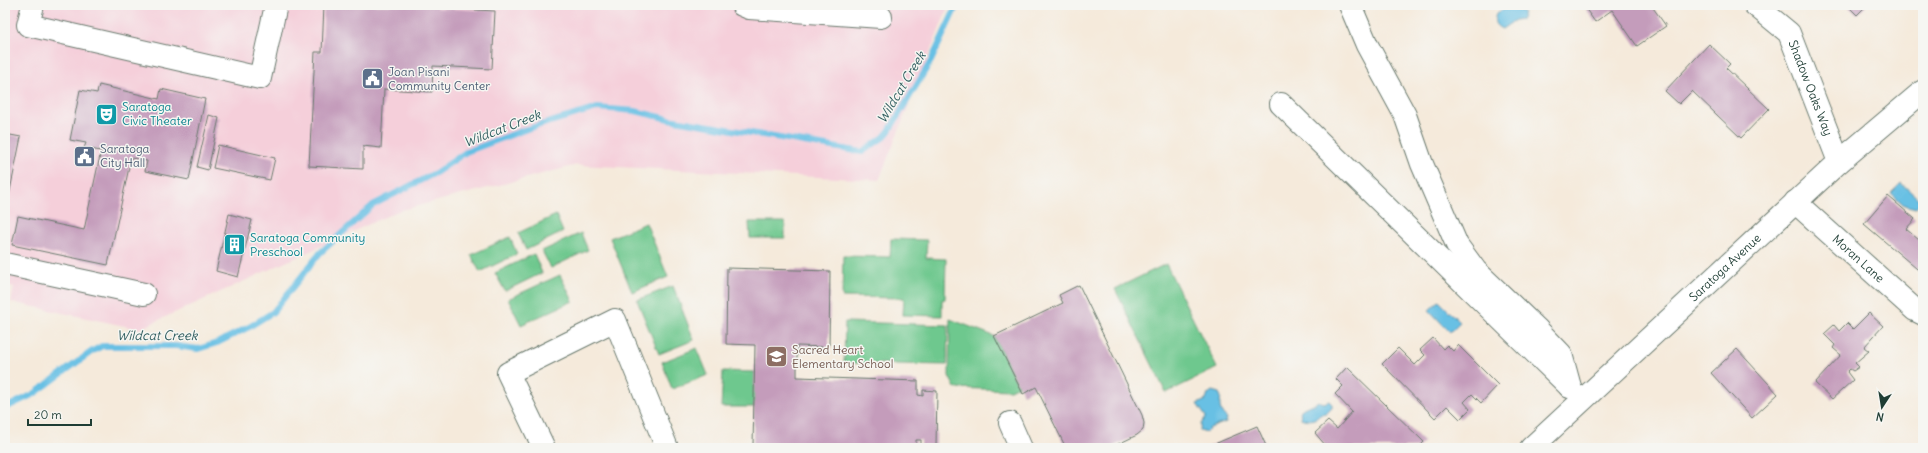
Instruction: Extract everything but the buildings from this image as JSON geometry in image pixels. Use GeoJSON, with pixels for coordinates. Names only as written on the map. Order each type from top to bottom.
{"type":"FeatureCollection","features":[{"type":"Feature","properties":{"kind":"street"},"geometry":{"type":"LineString","coordinates":[[32,5],[28,25],[260,78],[276,5]]}},
{"type":"Feature","properties":{"kind":"street"},"geometry":{"type":"LineString","coordinates":[[742,5],[749,8],[881,17]]}},
{"type":"Feature","properties":{"kind":"street"},"geometry":{"type":"LineString","coordinates":[[1350,5],[1367,45],[1405,116],[1422,164],[1457,245],[1476,271],[1561,354],[1576,393]]}},
{"type":"Feature","properties":{"kind":"street","name":"Shadow Oaks Way"},"geometry":{"type":"LineString","coordinates":[[1755,5],[1789,33],[1839,162]]}},
{"type":"Feature","properties":{"kind":"street","name":"Saratoga Avenue"},"geometry":{"type":"LineString","coordinates":[[1531,448],[1576,393],[1839,162],[1923,91]]}},
{"type":"Feature","properties":{"kind":"street"},"geometry":{"type":"LineString","coordinates":[[1280,104],[1576,393]]}},
{"type":"Feature","properties":{"kind":"street","name":"Moran Lane"},"geometry":{"type":"LineString","coordinates":[[1795,202],[1915,310],[1923,314]]}},
{"type":"Feature","properties":{"kind":"street"},"geometry":{"type":"LineString","coordinates":[[5,264],[144,294]]}},
{"type":"Feature","properties":{"kind":"street"},"geometry":{"type":"LineString","coordinates":[[544,448],[508,373],[615,320],[667,448]]}},
{"type":"Feature","properties":{"kind":"street"},"geometry":{"type":"LineString","coordinates":[[1010,423],[1021,448]]}},
{"type":"Feature","properties":{"kind":"shaded area"},"geometry":{"type":"Polygon","coordinates":[[[5,5],[949,5],[879,180],[577,165],[398,211],[139,329],[11,302],[14,287],[5,285],[5,5]]]}},
{"type":"Feature","properties":{"kind":"green space"},"geometry":{"type":"Polygon","coordinates":[[[556,215],[563,232],[526,250],[518,233],[556,215]]]}},
{"type":"Feature","properties":{"kind":"green space"},"geometry":{"type":"Polygon","coordinates":[[[749,222],[785,222],[785,238],[750,238],[749,222]]]}},
{"type":"Feature","properties":{"kind":"green space"},"geometry":{"type":"Polygon","coordinates":[[[646,223],[668,277],[632,292],[610,238],[646,223]]]}},
{"type":"Feature","properties":{"kind":"green space"},"geometry":{"type":"Polygon","coordinates":[[[581,233],[588,250],[551,268],[542,251],[581,233]]]}},
{"type":"Feature","properties":{"kind":"green space"},"geometry":{"type":"Polygon","coordinates":[[[510,237],[517,254],[480,272],[471,255],[510,237]]]}},
{"type":"Feature","properties":{"kind":"green space"},"geometry":{"type":"Polygon","coordinates":[[[891,239],[927,240],[926,258],[946,259],[945,299],[942,300],[942,316],[903,315],[904,298],[842,297],[843,256],[890,257],[891,239]]]}},
{"type":"Feature","properties":{"kind":"green space"},"geometry":{"type":"Polygon","coordinates":[[[534,254],[542,273],[505,291],[495,273],[534,254]]]}},
{"type":"Feature","properties":{"kind":"green space"},"geometry":{"type":"Polygon","coordinates":[[[1166,264],[1217,368],[1166,393],[1115,289],[1166,264]]]}},
{"type":"Feature","properties":{"kind":"green space"},"geometry":{"type":"Polygon","coordinates":[[[560,275],[573,301],[521,325],[508,299],[560,275]]]}},
{"type":"Feature","properties":{"kind":"green space"},"geometry":{"type":"Polygon","coordinates":[[[673,286],[694,340],[659,354],[637,300],[673,286]]]}},
{"type":"Feature","properties":{"kind":"green space"},"geometry":{"type":"Polygon","coordinates":[[[950,319],[994,336],[1018,386],[1010,390],[955,388],[949,376],[950,319]]]}},
{"type":"Feature","properties":{"kind":"green space"},"geometry":{"type":"Polygon","coordinates":[[[845,322],[948,325],[947,365],[844,363],[845,322]]]}},
{"type":"Feature","properties":{"kind":"green space"},"geometry":{"type":"Polygon","coordinates":[[[697,348],[708,375],[672,389],[662,362],[697,348]]]}},
{"type":"Feature","properties":{"kind":"green space"},"geometry":{"type":"Polygon","coordinates":[[[723,371],[755,372],[754,407],[721,407],[723,371]]]}},
{"type":"Feature","properties":{"kind":"water"},"geometry":{"type":"Polygon","coordinates":[[[1514,8],[1524,12],[1522,19],[1515,20],[1502,29],[1498,27],[1495,23],[1496,14],[1503,9],[1514,8]]]}},
{"type":"Feature","properties":{"kind":"water"},"geometry":{"type":"Polygon","coordinates":[[[1901,183],[1922,202],[1916,208],[1904,205],[1891,193],[1901,183]]]}},
{"type":"Feature","properties":{"kind":"water"},"geometry":{"type":"Polygon","coordinates":[[[1439,301],[1460,322],[1450,332],[1429,310],[1439,301]]]}},
{"type":"Feature","properties":{"kind":"water"},"geometry":{"type":"Polygon","coordinates":[[[1212,391],[1219,393],[1221,397],[1221,411],[1227,418],[1226,422],[1210,428],[1206,432],[1200,430],[1201,424],[1206,417],[1197,404],[1206,400],[1208,394],[1212,391]]]}},
{"type":"Feature","properties":{"kind":"water"},"geometry":{"type":"Polygon","coordinates":[[[1318,401],[1324,403],[1329,401],[1332,404],[1332,408],[1327,413],[1313,419],[1307,420],[1301,418],[1300,411],[1318,401]]]}},
{"type":"Feature","properties":{"kind":"waterway","name":"Wildcat Creek"},"geometry":{"type":"LineString","coordinates":[[5,408],[34,394],[91,352],[102,346],[176,346],[198,349],[217,343],[249,327],[273,312],[320,253],[373,205],[437,172],[466,152],[527,129],[597,108],[635,111],[669,119],[862,152],[884,137],[889,131],[931,61],[957,5]]}},
{"type":"Feature","properties":{"kind":"place","name":"Joan Pisani Community Center"},"geometry":{"type":"Point","coordinates":[373,79]}},
{"type":"Feature","properties":{"kind":"place","name":"Saratoga Civic Theater"},"geometry":{"type":"Point","coordinates":[107,114]}},
{"type":"Feature","properties":{"kind":"place","name":"Saratoga City Hall"},"geometry":{"type":"Point","coordinates":[85,156]}},
{"type":"Feature","properties":{"kind":"place","name":"Saratoga Community Preschool"},"geometry":{"type":"Point","coordinates":[234,245]}},
{"type":"Feature","properties":{"kind":"place","name":"Sacred Heart Elementary School"},"geometry":{"type":"Point","coordinates":[776,357]}}]}
